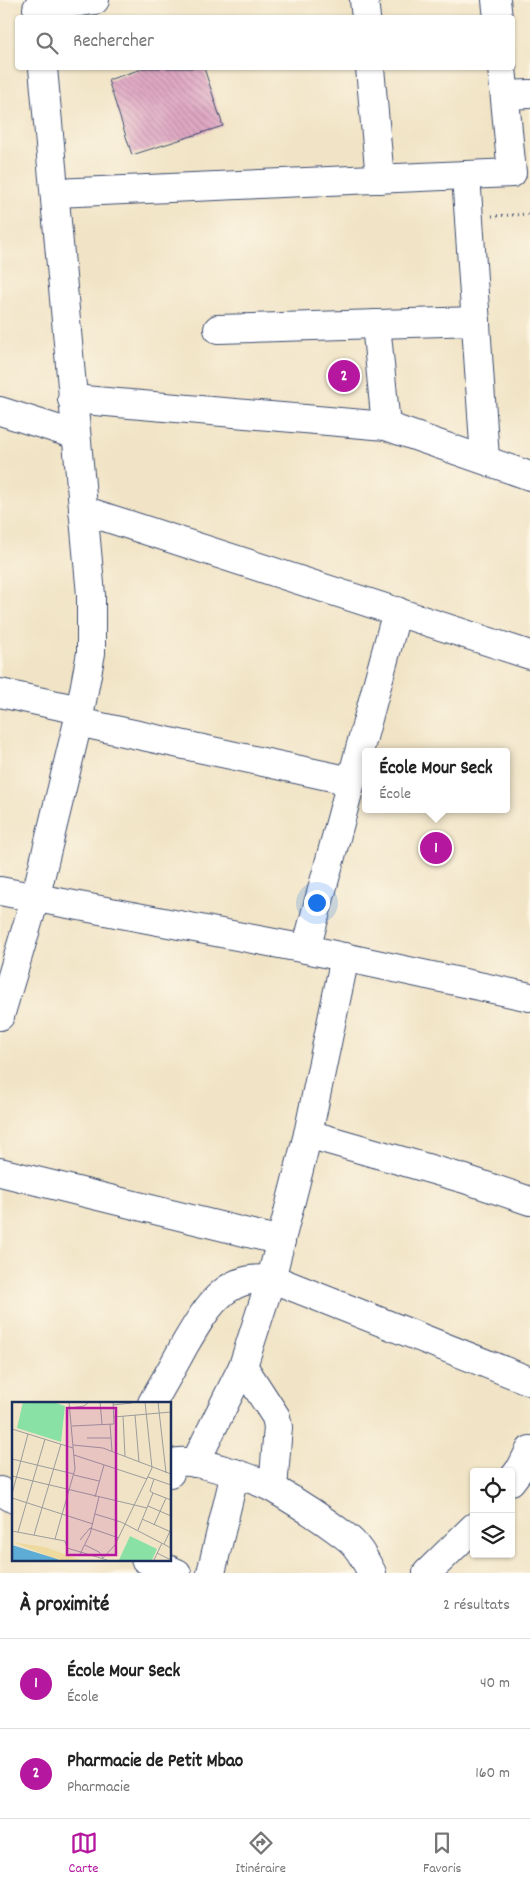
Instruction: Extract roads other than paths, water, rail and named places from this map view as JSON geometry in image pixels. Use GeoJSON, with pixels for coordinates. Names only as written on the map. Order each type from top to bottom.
{"type":"FeatureCollection","features":[{"type":"Feature","properties":{"kind":"street"},"geometry":{"type":"LineString","coordinates":[[37,8],[95,0]]}},
{"type":"Feature","properties":{"kind":"street"},"geometry":{"type":"LineString","coordinates":[[364,0],[366,15]]}},
{"type":"Feature","properties":{"kind":"street"},"geometry":{"type":"LineString","coordinates":[[496,0],[498,15]]}},
{"type":"Feature","properties":{"kind":"street"},"geometry":{"type":"LineString","coordinates":[[0,1016],[35,899],[79,716],[91,653],[92,628],[84,510],[72,399],[43,70]]}},
{"type":"Feature","properties":{"kind":"street"},"geometry":{"type":"LineString","coordinates":[[370,70],[380,179]]}},
{"type":"Feature","properties":{"kind":"street"},"geometry":{"type":"LineString","coordinates":[[55,193],[512,173],[517,94],[503,70]]}},
{"type":"Feature","properties":{"kind":"street"},"geometry":{"type":"LineString","coordinates":[[466,175],[485,459]]}},
{"type":"Feature","properties":{"kind":"street"},"geometry":{"type":"LineString","coordinates":[[218,329],[476,321]]}},
{"type":"Feature","properties":{"kind":"street"},"geometry":{"type":"LineString","coordinates":[[376,324],[386,426]]}},
{"type":"Feature","properties":{"kind":"street"},"geometry":{"type":"LineString","coordinates":[[72,399],[386,426],[530,476]]}},
{"type":"Feature","properties":{"kind":"street"},"geometry":{"type":"LineString","coordinates":[[0,411],[76,435]]}},
{"type":"Feature","properties":{"kind":"street"},"geometry":{"type":"LineString","coordinates":[[84,510],[530,655]]}},
{"type":"Feature","properties":{"kind":"street"},"geometry":{"type":"LineString","coordinates":[[306,949],[397,611]]}},
{"type":"Feature","properties":{"kind":"street"},"geometry":{"type":"LineString","coordinates":[[0,692],[79,716],[351,781]]}},
{"type":"Feature","properties":{"kind":"street"},"geometry":{"type":"LineString","coordinates":[[0,891],[306,949],[530,997]]}},
{"type":"Feature","properties":{"kind":"street"},"geometry":{"type":"LineString","coordinates":[[195,1463],[243,1366],[271,1279],[308,1134],[345,957]]}},
{"type":"Feature","properties":{"kind":"street"},"geometry":{"type":"LineString","coordinates":[[308,1134],[465,1179],[530,1201]]}},
{"type":"Feature","properties":{"kind":"street"},"geometry":{"type":"LineString","coordinates":[[0,1172],[281,1241]]}},
{"type":"Feature","properties":{"kind":"street"},"geometry":{"type":"LineString","coordinates":[[153,1402],[202,1315],[216,1297],[234,1285],[254,1279],[271,1279],[530,1381]]}},
{"type":"Feature","properties":{"kind":"street"},"geometry":{"type":"LineString","coordinates":[[243,1366],[276,1417],[278,1427],[273,1488]]}},
{"type":"Feature","properties":{"kind":"street"},"geometry":{"type":"LineString","coordinates":[[515,1475],[530,1450]]}},
{"type":"Feature","properties":{"kind":"street"},"geometry":{"type":"LineString","coordinates":[[171,1470],[176,1462],[195,1463],[235,1473],[273,1488],[346,1536],[362,1554],[372,1573]]}},
{"type":"Feature","properties":{"kind":"street"},"geometry":{"type":"LineString","coordinates":[[212,1573],[235,1473]]}},
{"type":"Feature","properties":{"kind":"street"},"geometry":{"type":"LineString","coordinates":[[0,1491],[12,1498]]}},
{"type":"Feature","properties":{"kind":"street"},"geometry":{"type":"LineString","coordinates":[[426,1573],[470,1531]]}},
{"type":"Feature","properties":{"kind":"street"},"geometry":{"type":"LineString","coordinates":[[147,1560],[177,1573]]}},
{"type":"Feature","properties":{"kind":"place","name":"Pharmacie de Petit Mbao"},"geometry":{"type":"Point","coordinates":[344,376]}},
{"type":"Feature","properties":{"kind":"place","name":"École Mour Seck"},"geometry":{"type":"Point","coordinates":[436,848]}}]}
